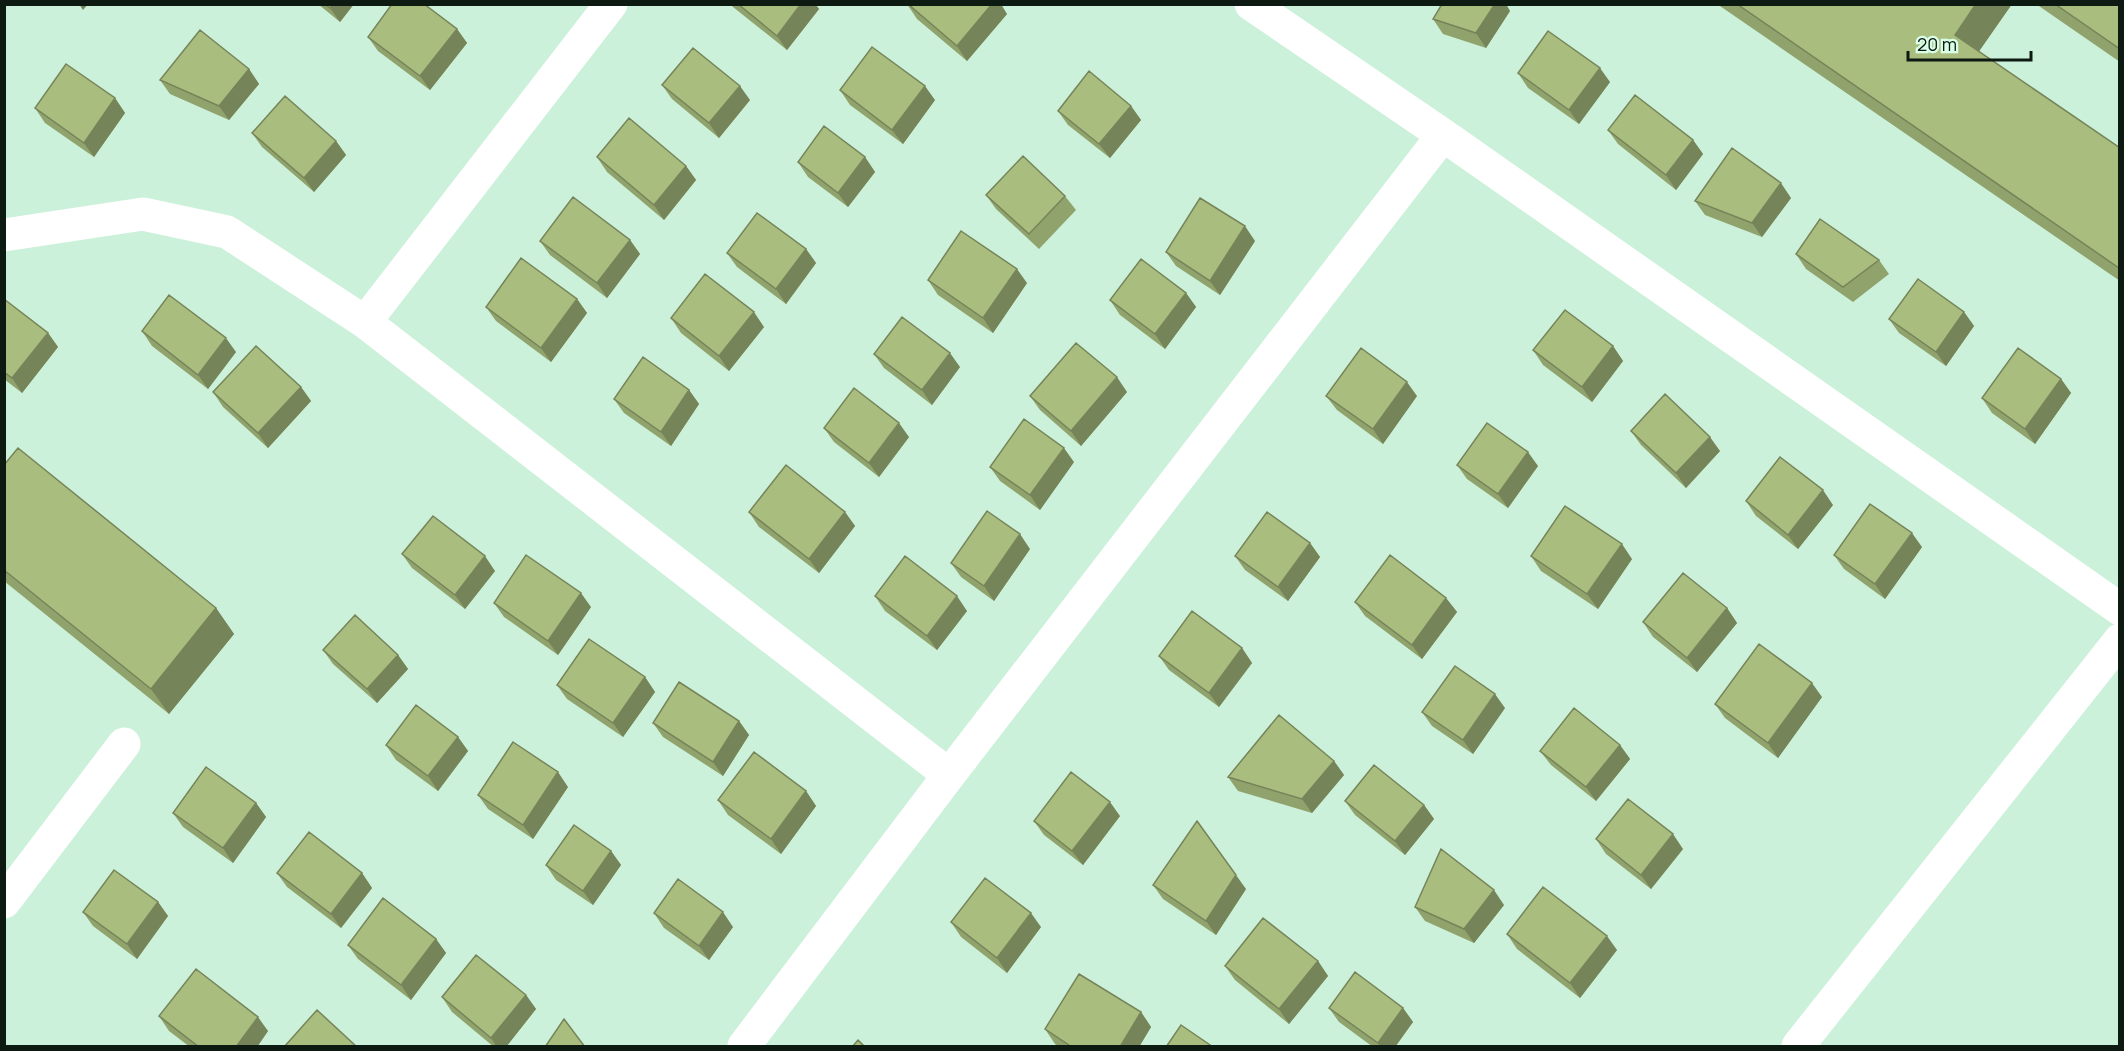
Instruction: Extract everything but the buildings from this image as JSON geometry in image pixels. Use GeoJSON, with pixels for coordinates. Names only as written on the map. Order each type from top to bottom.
{"type":"FeatureCollection","features":[{"type":"Feature","properties":{"kind":"street"},"geometry":{"type":"LineString","coordinates":[[1251,4],[1443,135],[2120,609]]}},
{"type":"Feature","properties":{"kind":"street"},"geometry":{"type":"LineString","coordinates":[[364,322],[596,9]]}},
{"type":"Feature","properties":{"kind":"street"},"geometry":{"type":"LineString","coordinates":[[744,1047],[949,775],[1443,135]]}},
{"type":"Feature","properties":{"kind":"street"},"geometry":{"type":"LineString","coordinates":[[4,235],[144,214],[227,232],[364,322],[949,775]]}},
{"type":"Feature","properties":{"kind":"street"},"geometry":{"type":"LineString","coordinates":[[1798,1047],[2120,640]]}},
{"type":"Feature","properties":{"kind":"street"},"geometry":{"type":"LineString","coordinates":[[4,902],[124,744]]}}]}
